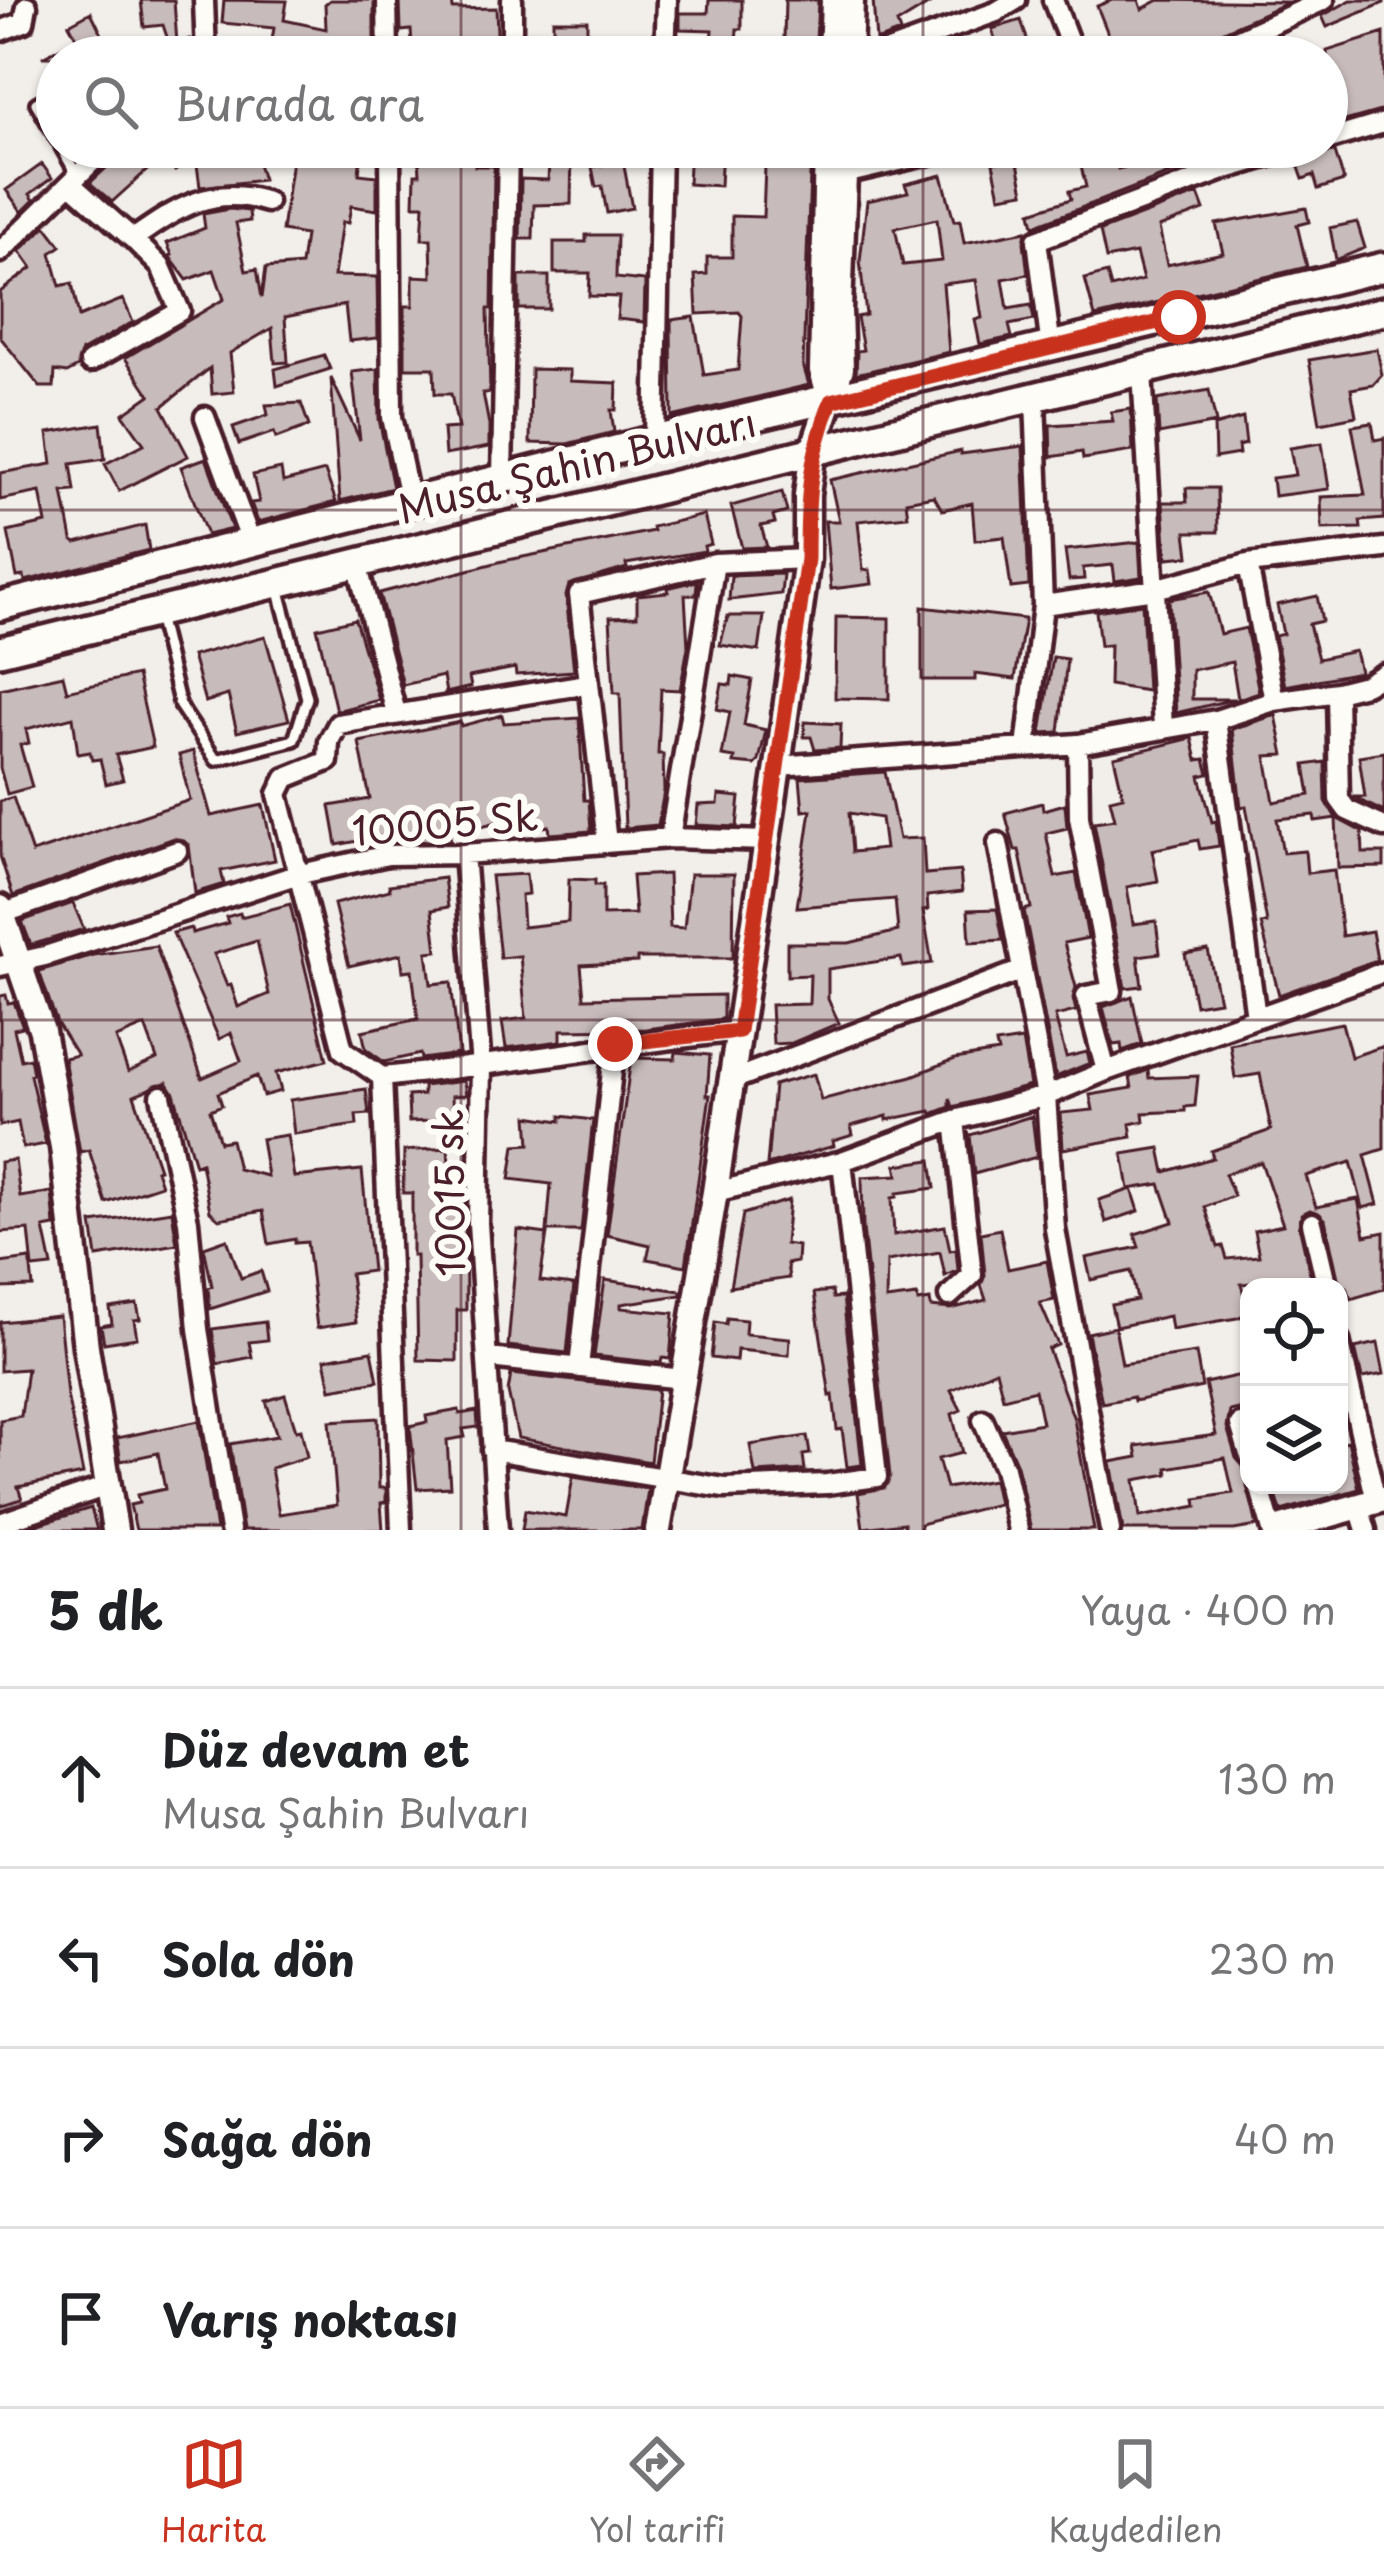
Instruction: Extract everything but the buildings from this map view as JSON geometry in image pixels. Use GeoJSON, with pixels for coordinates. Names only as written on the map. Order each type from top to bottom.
{"type":"FeatureCollection","features":[{"type":"Feature","properties":{"kind":"main road","name":"Musa Şahin Bulvarı"},"geometry":{"type":"LineString","coordinates":[[0,606],[655,440],[1384,267]]}},
{"type":"Feature","properties":{"kind":"main road","name":"Musa Şahin Bulvarı"},"geometry":{"type":"LineString","coordinates":[[0,651],[1384,311]]}},
{"type":"Feature","properties":{"kind":"street"},"geometry":{"type":"LineString","coordinates":[[204,0],[205,36]]}},
{"type":"Feature","properties":{"kind":"street"},"geometry":{"type":"LineString","coordinates":[[387,0],[388,36]]}},
{"type":"Feature","properties":{"kind":"street"},"geometry":{"type":"LineString","coordinates":[[512,0],[512,36]]}},
{"type":"Feature","properties":{"kind":"street"},"geometry":{"type":"LineString","coordinates":[[665,36],[667,0]]}},
{"type":"Feature","properties":{"kind":"street"},"geometry":{"type":"LineString","coordinates":[[833,36],[834,0]]}},
{"type":"Feature","properties":{"kind":"street"},"geometry":{"type":"LineString","coordinates":[[849,36],[850,0]]}},
{"type":"Feature","properties":{"kind":"street"},"geometry":{"type":"LineString","coordinates":[[929,36],[1016,0]]}},
{"type":"Feature","properties":{"kind":"street"},"geometry":{"type":"LineString","coordinates":[[1053,0],[1067,36]]}},
{"type":"Feature","properties":{"kind":"street"},"geometry":{"type":"LineString","coordinates":[[1245,36],[1324,0]]}},
{"type":"Feature","properties":{"kind":"street"},"geometry":{"type":"LineString","coordinates":[[0,31],[24,22],[31,2]]}},
{"type":"Feature","properties":{"kind":"street"},"geometry":{"type":"LineString","coordinates":[[1348,134],[1384,123]]}},
{"type":"Feature","properties":{"kind":"street"},"geometry":{"type":"LineString","coordinates":[[0,252],[87,168]]}},
{"type":"Feature","properties":{"kind":"street"},"geometry":{"type":"LineString","coordinates":[[390,168],[392,417],[410,501]]}},
{"type":"Feature","properties":{"kind":"street"},"geometry":{"type":"LineString","coordinates":[[502,480],[508,168]]}},
{"type":"Feature","properties":{"kind":"street"},"geometry":{"type":"LineString","coordinates":[[655,440],[661,168]]}},
{"type":"Feature","properties":{"kind":"street"},"geometry":{"type":"LineString","coordinates":[[827,168],[822,370],[831,401]]}},
{"type":"Feature","properties":{"kind":"street"},"geometry":{"type":"LineString","coordinates":[[658,1530],[715,1192],[778,766],[807,559],[813,450],[842,368],[839,311],[844,168]]}},
{"type":"Feature","properties":{"kind":"street"},"geometry":{"type":"LineString","coordinates":[[844,174],[870,168]]}},
{"type":"Feature","properties":{"kind":"street"},"geometry":{"type":"LineString","coordinates":[[1051,348],[1037,241],[1229,168]]}},
{"type":"Feature","properties":{"kind":"street"},"geometry":{"type":"LineString","coordinates":[[75,181],[161,267],[179,311],[90,362]]}},
{"type":"Feature","properties":{"kind":"street"},"geometry":{"type":"LineString","coordinates":[[133,239],[209,196],[243,194],[267,202]]}},
{"type":"Feature","properties":{"kind":"street"},"geometry":{"type":"LineString","coordinates":[[1142,372],[1163,727]]}},
{"type":"Feature","properties":{"kind":"street"},"geometry":{"type":"LineString","coordinates":[[1026,748],[1043,605],[1035,399]]}},
{"type":"Feature","properties":{"kind":"street"},"geometry":{"type":"LineString","coordinates":[[205,417],[251,542]]}},
{"type":"Feature","properties":{"kind":"street"},"geometry":{"type":"LineString","coordinates":[[1043,605],[1155,589],[1248,564],[1384,548]]}},
{"type":"Feature","properties":{"kind":"street"},"geometry":{"type":"LineString","coordinates":[[608,843],[579,594],[715,563],[807,559]]}},
{"type":"Feature","properties":{"kind":"street"},"geometry":{"type":"LineString","coordinates":[[356,560],[396,713]]}},
{"type":"Feature","properties":{"kind":"street"},"geometry":{"type":"LineString","coordinates":[[670,838],[715,563]]}},
{"type":"Feature","properties":{"kind":"street"},"geometry":{"type":"LineString","coordinates":[[1248,564],[1274,701]]}},
{"type":"Feature","properties":{"kind":"street"},"geometry":{"type":"LineString","coordinates":[[778,766],[1078,744],[1216,720],[1274,701],[1365,686],[1384,674]]}},
{"type":"Feature","properties":{"kind":"street"},"geometry":{"type":"LineString","coordinates":[[586,684],[338,724],[329,741],[328,761],[286,778],[278,794],[343,1050],[382,1077],[739,1031]]}},
{"type":"Feature","properties":{"kind":"street"},"geometry":{"type":"LineString","coordinates":[[1337,692],[1339,799],[1347,810],[1384,827]]}},
{"type":"Feature","properties":{"kind":"street"},"geometry":{"type":"LineString","coordinates":[[1216,720],[1256,1017]]}},
{"type":"Feature","properties":{"kind":"street"},"geometry":{"type":"LineString","coordinates":[[1078,744],[1079,817],[1112,991],[1086,996],[1106,1071]]}},
{"type":"Feature","properties":{"kind":"street","name":"10005 Sk"},"geometry":{"type":"LineString","coordinates":[[9,963],[45,956],[296,875],[388,855],[670,838],[767,842]]}},
{"type":"Feature","properties":{"kind":"street"},"geometry":{"type":"LineString","coordinates":[[998,843],[1046,1096],[1055,1229],[1110,1530]]}},
{"type":"Feature","properties":{"kind":"street"},"geometry":{"type":"LineString","coordinates":[[115,1530],[83,1330],[63,1148],[42,1030],[9,963],[1,911],[177,851]]}},
{"type":"Feature","properties":{"kind":"street","name":"10015 sk"},"geometry":{"type":"LineString","coordinates":[[464,854],[481,1067],[478,1223],[498,1530]]}},
{"type":"Feature","properties":{"kind":"street"},"geometry":{"type":"LineString","coordinates":[[732,1080],[1020,971]]}},
{"type":"Feature","properties":{"kind":"street"},"geometry":{"type":"LineString","coordinates":[[715,1192],[842,1161],[955,1120],[1046,1096],[1384,972]]}},
{"type":"Feature","properties":{"kind":"street"},"geometry":{"type":"LineString","coordinates":[[579,1367],[615,1044]]}},
{"type":"Feature","properties":{"kind":"street"},"geometry":{"type":"LineString","coordinates":[[382,1077],[401,1530]]}},
{"type":"Feature","properties":{"kind":"street"},"geometry":{"type":"LineString","coordinates":[[160,1096],[188,1221],[198,1329],[230,1530]]}},
{"type":"Feature","properties":{"kind":"street"},"geometry":{"type":"LineString","coordinates":[[949,1296],[972,1275],[955,1120]]}},
{"type":"Feature","properties":{"kind":"street"},"geometry":{"type":"LineString","coordinates":[[492,1450],[724,1488],[877,1477],[842,1161]]}},
{"type":"Feature","properties":{"kind":"street"},"geometry":{"type":"LineString","coordinates":[[1312,1223],[1325,1278]]}},
{"type":"Feature","properties":{"kind":"street"},"geometry":{"type":"LineString","coordinates":[[489,1358],[682,1379]]}},
{"type":"Feature","properties":{"kind":"street"},"geometry":{"type":"LineString","coordinates":[[1261,1494],[1274,1530],[1371,1509],[1348,1386]]}},
{"type":"Feature","properties":{"kind":"street"},"geometry":{"type":"LineString","coordinates":[[982,1420],[1004,1468],[1018,1530]]}},
{"type":"Feature","properties":{"kind":"street"},"geometry":{"type":"LineString","coordinates":[[0,1523],[107,1486]]}},
{"type":"Feature","properties":{"kind":"lane"},"geometry":{"type":"LineString","coordinates":[[69,168],[75,181]]}},
{"type":"Feature","properties":{"kind":"lane"},"geometry":{"type":"LineString","coordinates":[[157,611],[180,706],[216,760],[294,740],[308,698],[276,581]]}},
{"type":"Feature","properties":{"kind":"route"},"geometry":{"type":"LineString","coordinates":[[615,1044],[739,1031],[807,559],[813,450],[831,401],[1179,317]]}}]}
